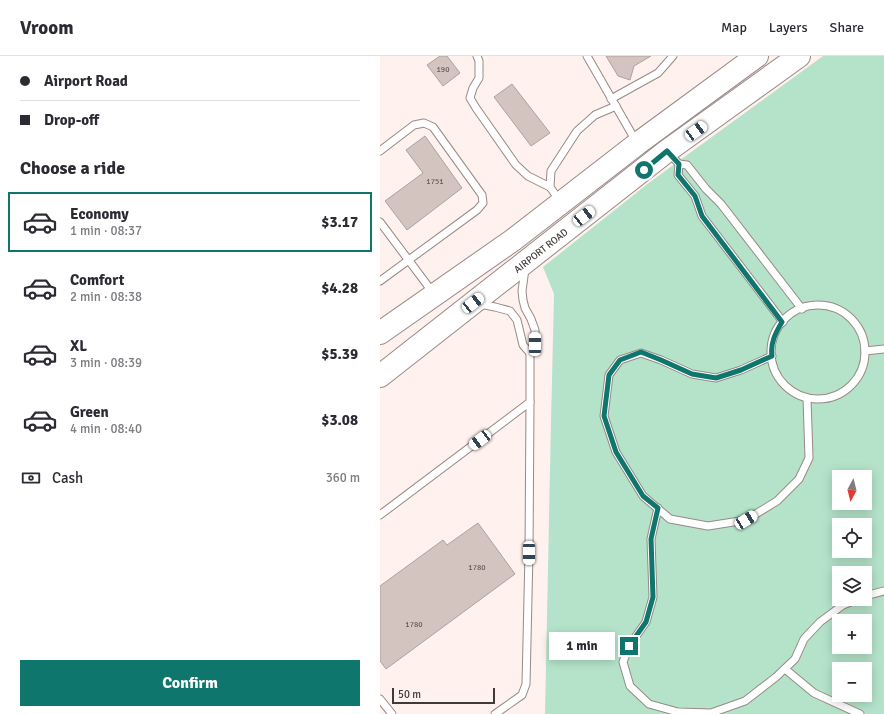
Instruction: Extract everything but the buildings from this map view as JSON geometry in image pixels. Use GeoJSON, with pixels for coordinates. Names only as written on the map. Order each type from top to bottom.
{"type":"FeatureCollection","features":[{"type":"Feature","properties":{"kind":"main road"},"geometry":{"type":"LineString","coordinates":[[380,333],[513,240],[556,195],[637,144],[758,56]]}},
{"type":"Feature","properties":{"kind":"main road","name":"AIRPORT ROAD"},"geometry":{"type":"LineString","coordinates":[[380,376],[525,263],[673,158],[799,56]]}},
{"type":"Feature","properties":{"kind":"lane"},"geometry":{"type":"LineString","coordinates":[[477,56],[479,61],[479,78],[473,88],[470,98],[516,165],[528,176],[556,195]]}},
{"type":"Feature","properties":{"kind":"lane"},"geometry":{"type":"LineString","coordinates":[[587,56],[637,144]]}},
{"type":"Feature","properties":{"kind":"lane"},"geometry":{"type":"LineString","coordinates":[[611,98],[658,73],[673,56]]}},
{"type":"Feature","properties":{"kind":"lane"},"geometry":{"type":"LineString","coordinates":[[556,195],[551,171],[577,131],[595,115],[616,106]]}},
{"type":"Feature","properties":{"kind":"lane"},"geometry":{"type":"LineString","coordinates":[[380,151],[414,125],[424,123],[433,127],[482,195],[483,203],[477,210],[380,281]]}},
{"type":"Feature","properties":{"kind":"lane"},"geometry":{"type":"LineString","coordinates":[[673,158],[687,165],[706,189],[721,204],[802,309]]}},
{"type":"Feature","properties":{"kind":"lane"},"geometry":{"type":"LineString","coordinates":[[673,158],[678,175],[695,196],[702,216],[782,322]]}},
{"type":"Feature","properties":{"kind":"lane"},"geometry":{"type":"LineString","coordinates":[[695,196],[706,189]]}},
{"type":"Feature","properties":{"kind":"lane"},"geometry":{"type":"LineString","coordinates":[[380,222],[435,295]]}},
{"type":"Feature","properties":{"kind":"lane"},"geometry":{"type":"LineString","coordinates":[[495,714],[522,695],[526,684],[530,353],[535,344],[535,330],[522,300],[525,263]]}},
{"type":"Feature","properties":{"kind":"lane"},"geometry":{"type":"LineString","coordinates":[[473,303],[495,306],[510,311],[517,320],[523,345],[530,353]]}},
{"type":"Feature","properties":{"kind":"lane"},"geometry":{"type":"LineString","coordinates":[[809,306],[824,306],[838,310],[851,318],[860,331],[865,345],[865,360],[860,374],[851,386],[839,395],[823,399],[807,398],[793,392],[781,381],[774,367],[771,351],[774,335],[782,322],[795,312],[802,309],[809,306]]}},
{"type":"Feature","properties":{"kind":"lane"},"geometry":{"type":"LineString","coordinates":[[865,351],[884,349]]}},
{"type":"Feature","properties":{"kind":"lane"},"geometry":{"type":"LineString","coordinates":[[772,356],[741,370],[716,378],[692,374],[641,352],[620,360],[609,375],[604,416],[616,452],[643,496],[670,519],[708,526],[746,520],[777,501],[799,479],[810,458],[807,398]]}},
{"type":"Feature","properties":{"kind":"lane"},"geometry":{"type":"LineString","coordinates":[[380,515],[530,402]]}},
{"type":"Feature","properties":{"kind":"lane"},"geometry":{"type":"LineString","coordinates":[[658,508],[651,539],[653,597],[646,622],[629,646],[622,662],[630,686],[649,704],[678,712],[711,713],[746,701],[785,669],[795,659],[804,639],[820,622],[842,606]]}},
{"type":"Feature","properties":{"kind":"lane"},"geometry":{"type":"LineString","coordinates":[[872,594],[884,591]]}},
{"type":"Feature","properties":{"kind":"lane"},"geometry":{"type":"LineString","coordinates":[[785,669],[814,693],[860,714]]}},
{"type":"Feature","properties":{"kind":"lane"},"geometry":{"type":"LineString","coordinates":[[380,699],[392,714]]}},
{"type":"Feature","properties":{"kind":"green space"},"geometry":{"type":"Polygon","coordinates":[[[823,56],[884,56],[884,714],[545,714],[554,294],[543,267],[650,182],[823,56]]]}},
{"type":"Feature","properties":{"kind":"route"},"geometry":{"type":"LineString","coordinates":[[629,646],[646,622],[653,597],[651,539],[658,508],[643,496],[616,452],[604,416],[609,375],[620,360],[641,352],[692,374],[716,378],[741,370],[772,356],[771,351],[774,335],[782,322],[702,216],[695,196],[678,175],[679,164],[667,151],[644,170]]}}]}
